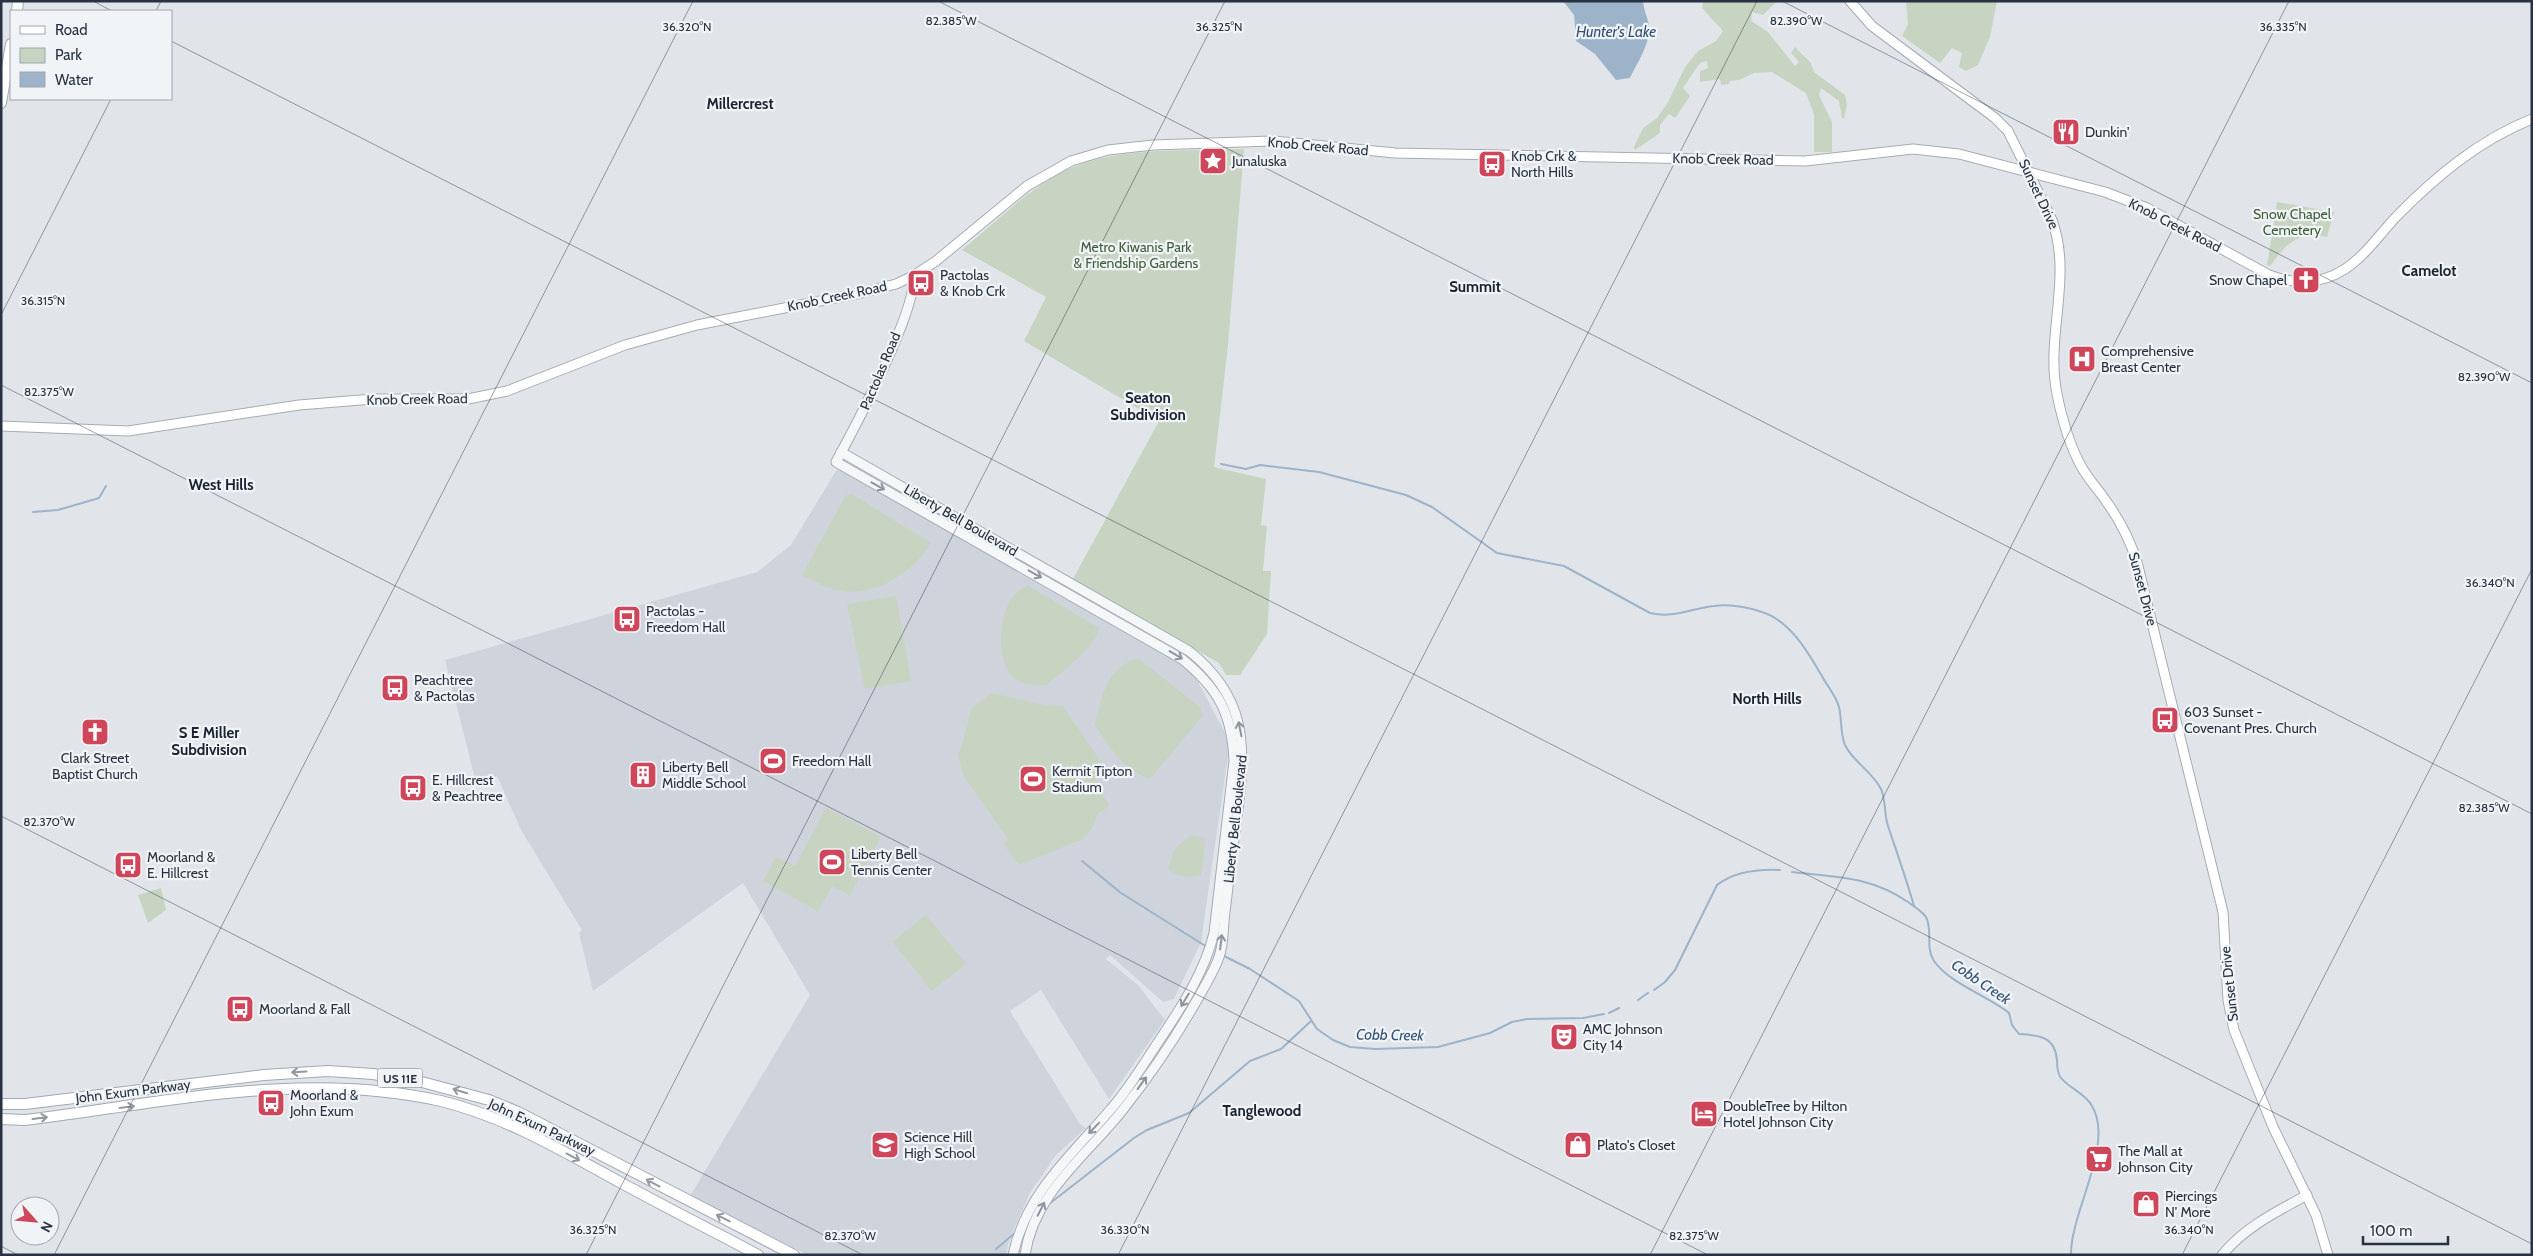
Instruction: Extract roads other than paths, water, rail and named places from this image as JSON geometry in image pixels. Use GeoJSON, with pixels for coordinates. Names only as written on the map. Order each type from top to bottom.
{"type":"FeatureCollection","features":[{"type":"Feature","properties":{"kind":"main road","name":"Sunset Drive"},"geometry":{"type":"LineString","coordinates":[[1850,1],[1878,31],[1995,118],[2008,131],[2031,174],[2057,233],[2061,288],[2054,337],[2054,368],[2064,423],[2082,467],[2120,522],[2137,562],[2223,912],[2228,1000],[2234,1030],[2273,1127],[2307,1195],[2321,1228],[2328,1255]]}},
{"type":"Feature","properties":{"kind":"main road"},"geometry":{"type":"LineString","coordinates":[[1,104],[10,50]]}},
{"type":"Feature","properties":{"kind":"main road","name":"Knob Creek Road"},"geometry":{"type":"LineString","coordinates":[[2523,123],[2532,115]]}},
{"type":"Feature","properties":{"kind":"main road","name":"Knob Creek Road"},"geometry":{"type":"LineString","coordinates":[[1,426],[128,431],[338,401],[468,399],[507,391],[634,342],[697,325],[861,293],[896,284],[913,276],[956,246],[1027,186],[1071,161],[1108,150],[1153,145],[1274,140],[1395,152],[1805,161],[1913,149],[1959,154],[2105,192],[2127,200],[2147,208],[2269,275],[2289,281],[2311,282],[2346,268],[2442,174],[2465,155],[2523,123],[2532,120]]}},
{"type":"Feature","properties":{"kind":"main road","name":"John Exum Parkway"},"geometry":{"type":"LineString","coordinates":[[1,1104],[25,1104],[301,1072],[373,1074],[418,1081],[489,1100],[518,1112],[794,1255]]}},
{"type":"Feature","properties":{"kind":"main road","name":"John Exum Parkway"},"geometry":{"type":"LineString","coordinates":[[1,1119],[25,1120],[292,1088],[351,1088],[393,1092],[442,1102],[514,1127],[758,1255]]}},
{"type":"Feature","properties":{"kind":"street","name":"Pactolas Road"},"geometry":{"type":"LineString","coordinates":[[836,462],[868,403],[895,338],[914,288],[913,276]]}},
{"type":"Feature","properties":{"kind":"street","name":"Liberty Bell Boulevard"},"geometry":{"type":"LineString","coordinates":[[841,452],[1188,651],[1220,681],[1228,693],[1240,727],[1243,755],[1241,785],[1220,955],[1206,984],[1124,1109],[1092,1142],[1046,1199],[1028,1235],[1025,1255]]}},
{"type":"Feature","properties":{"kind":"street","name":"Liberty Bell Boulevard"},"geometry":{"type":"LineString","coordinates":[[836,462],[1182,659],[1206,680],[1221,700],[1230,725],[1234,761],[1214,933],[1208,956],[1179,1010],[1130,1085],[1112,1109],[1072,1151],[1036,1198],[1025,1216],[1013,1255]]}},
{"type":"Feature","properties":{"kind":"street"},"geometry":{"type":"LineString","coordinates":[[2222,1255],[2245,1231],[2259,1221],[2307,1195]]}},
{"type":"Feature","properties":{"kind":"water","name":"Hunter's Lake"},"geometry":{"type":"Polygon","coordinates":[[[1563,1],[1643,1],[1649,25],[1648,39],[1630,78],[1616,80],[1595,54],[1576,41],[1574,15],[1563,1]]]}},
{"type":"Feature","properties":{"kind":"waterway"},"geometry":{"type":"LineString","coordinates":[[1221,464],[1246,469],[1260,465],[1319,472],[1406,495],[1432,507],[1497,553],[1564,566],[1650,613],[1667,615],[1726,605],[1738,606],[1772,616],[1798,639],[1812,659],[1838,703],[1842,736],[1848,751],[1873,777],[1881,789],[1887,822],[1914,906]]}},
{"type":"Feature","properties":{"kind":"waterway"},"geometry":{"type":"LineString","coordinates":[[33,512],[58,510],[99,498],[106,486]]}},
{"type":"Feature","properties":{"kind":"waterway","name":"Cobb Creek"},"geometry":{"type":"LineString","coordinates":[[1082,861],[1121,893],[1207,947]]}},
{"type":"Feature","properties":{"kind":"waterway","name":"Cobb Creek"},"geometry":{"type":"LineString","coordinates":[[1654,990],[1665,982],[1675,970],[1717,885],[1731,877],[1747,872],[1780,870]]}},
{"type":"Feature","properties":{"kind":"waterway","name":"Cobb Creek"},"geometry":{"type":"LineString","coordinates":[[1792,872],[1866,882],[1894,893],[1908,902],[1926,917],[1929,928],[1931,956],[1941,969],[1959,983],[2009,1013],[2012,1025],[2019,1034],[2039,1036],[2049,1041],[2053,1046],[2056,1052],[2057,1069],[2060,1076],[2089,1102],[2098,1122],[2095,1159],[2077,1219],[2071,1255]]}},
{"type":"Feature","properties":{"kind":"waterway","name":"Cobb Creek"},"geometry":{"type":"LineString","coordinates":[[1222,955],[1250,969],[1299,1001],[1317,1029],[1333,1040],[1350,1047],[1375,1049],[1438,1047],[1490,1033],[1512,1022],[1527,1019],[1583,1018],[1604,1014]]}},
{"type":"Feature","properties":{"kind":"waterway","name":"Cobb Creek"},"geometry":{"type":"LineString","coordinates":[[1638,1000],[1648,993]]}},
{"type":"Feature","properties":{"kind":"waterway","name":"Cobb Creek"},"geometry":{"type":"LineString","coordinates":[[1609,1013],[1619,1008]]}},
{"type":"Feature","properties":{"kind":"waterway"},"geometry":{"type":"LineString","coordinates":[[1049,1204],[1134,1138],[1147,1130],[1189,1113],[1250,1061],[1281,1049],[1311,1021]]}},
{"type":"Feature","properties":{"kind":"waterway"},"geometry":{"type":"LineString","coordinates":[[996,1249],[1015,1233]]}},
{"type":"Feature","properties":{"kind":"place","name":"Dunkin'"},"geometry":{"type":"Point","coordinates":[2066,132]}},
{"type":"Feature","properties":{"kind":"place","name":"Junaluska"},"geometry":{"type":"Point","coordinates":[1213,161]}},
{"type":"Feature","properties":{"kind":"place","name":"Knob Crk & North Hills"},"geometry":{"type":"Point","coordinates":[1492,164]}},
{"type":"Feature","properties":{"kind":"place","name":"Snow Chapel"},"geometry":{"type":"Point","coordinates":[2306,280]}},
{"type":"Feature","properties":{"kind":"place","name":"Pactolas & Knob Crk"},"geometry":{"type":"Point","coordinates":[921,283]}},
{"type":"Feature","properties":{"kind":"place","name":"Comprehensive Breast Center"},"geometry":{"type":"Point","coordinates":[2082,359]}},
{"type":"Feature","properties":{"kind":"place","name":"Pactolas - Freedom Hall"},"geometry":{"type":"Point","coordinates":[627,619]}},
{"type":"Feature","properties":{"kind":"place","name":"Peachtree & Pactolas"},"geometry":{"type":"Point","coordinates":[395,688]}},
{"type":"Feature","properties":{"kind":"place","name":"603 Sunset - Covenant Pres. Church"},"geometry":{"type":"Point","coordinates":[2165,720]}},
{"type":"Feature","properties":{"kind":"place","name":"Clark Street Baptist Church"},"geometry":{"type":"Point","coordinates":[95,732]}},
{"type":"Feature","properties":{"kind":"place","name":"Freedom Hall"},"geometry":{"type":"Point","coordinates":[773,761]}},
{"type":"Feature","properties":{"kind":"place","name":"Liberty Bell Middle School"},"geometry":{"type":"Point","coordinates":[643,775]}},
{"type":"Feature","properties":{"kind":"place","name":"Kermit Tipton Stadium"},"geometry":{"type":"Point","coordinates":[1033,779]}},
{"type":"Feature","properties":{"kind":"place","name":"E. Hillcrest & Peachtree"},"geometry":{"type":"Point","coordinates":[413,788]}},
{"type":"Feature","properties":{"kind":"place","name":"Liberty Bell Tennis Center"},"geometry":{"type":"Point","coordinates":[832,862]}},
{"type":"Feature","properties":{"kind":"place","name":"Moorland & E. Hillcrest"},"geometry":{"type":"Point","coordinates":[128,865]}},
{"type":"Feature","properties":{"kind":"place","name":"Moorland & Fall"},"geometry":{"type":"Point","coordinates":[240,1009]}},
{"type":"Feature","properties":{"kind":"place","name":"AMC Johnson City 14"},"geometry":{"type":"Point","coordinates":[1564,1037]}},
{"type":"Feature","properties":{"kind":"place","name":"Moorland & John Exum"},"geometry":{"type":"Point","coordinates":[271,1103]}},
{"type":"Feature","properties":{"kind":"place","name":"DoubleTree by Hilton Hotel Johnson City"},"geometry":{"type":"Point","coordinates":[1704,1114]}},
{"type":"Feature","properties":{"kind":"place","name":"Science Hill High School"},"geometry":{"type":"Point","coordinates":[885,1145]}},
{"type":"Feature","properties":{"kind":"place","name":"Plato's Closet"},"geometry":{"type":"Point","coordinates":[1578,1145]}},
{"type":"Feature","properties":{"kind":"place","name":"The Mall at Johnson City"},"geometry":{"type":"Point","coordinates":[2099,1159]}},
{"type":"Feature","properties":{"kind":"place","name":"Piercings N' More"},"geometry":{"type":"Point","coordinates":[2146,1204]}},
{"type":"Feature","properties":{"kind":"district","name":"Millercrest"},"geometry":{"type":"Point","coordinates":[740,104]}},
{"type":"Feature","properties":{"kind":"district","name":"Camelot"},"geometry":{"type":"Point","coordinates":[2429,271]}},
{"type":"Feature","properties":{"kind":"district","name":"Summit"},"geometry":{"type":"Point","coordinates":[1475,287]}},
{"type":"Feature","properties":{"kind":"district","name":"Seaton Subdivision"},"geometry":{"type":"Point","coordinates":[1148,406]}},
{"type":"Feature","properties":{"kind":"district","name":"West Hills"},"geometry":{"type":"Point","coordinates":[221,485]}},
{"type":"Feature","properties":{"kind":"district","name":"North Hills"},"geometry":{"type":"Point","coordinates":[1767,699]}},
{"type":"Feature","properties":{"kind":"district","name":"S E Miller Subdivision"},"geometry":{"type":"Point","coordinates":[209,742]}},
{"type":"Feature","properties":{"kind":"district","name":"Tanglewood"},"geometry":{"type":"Point","coordinates":[1262,1111]}},
{"type":"Feature","properties":{"kind":"park label","name":"Snow Chapel Cemetery"},"geometry":{"type":"Point","coordinates":[2292,222]}},
{"type":"Feature","properties":{"kind":"park label","name":"Metro Kiwanis Park & Friendship Gardens"},"geometry":{"type":"Point","coordinates":[1136,256]}}]}
